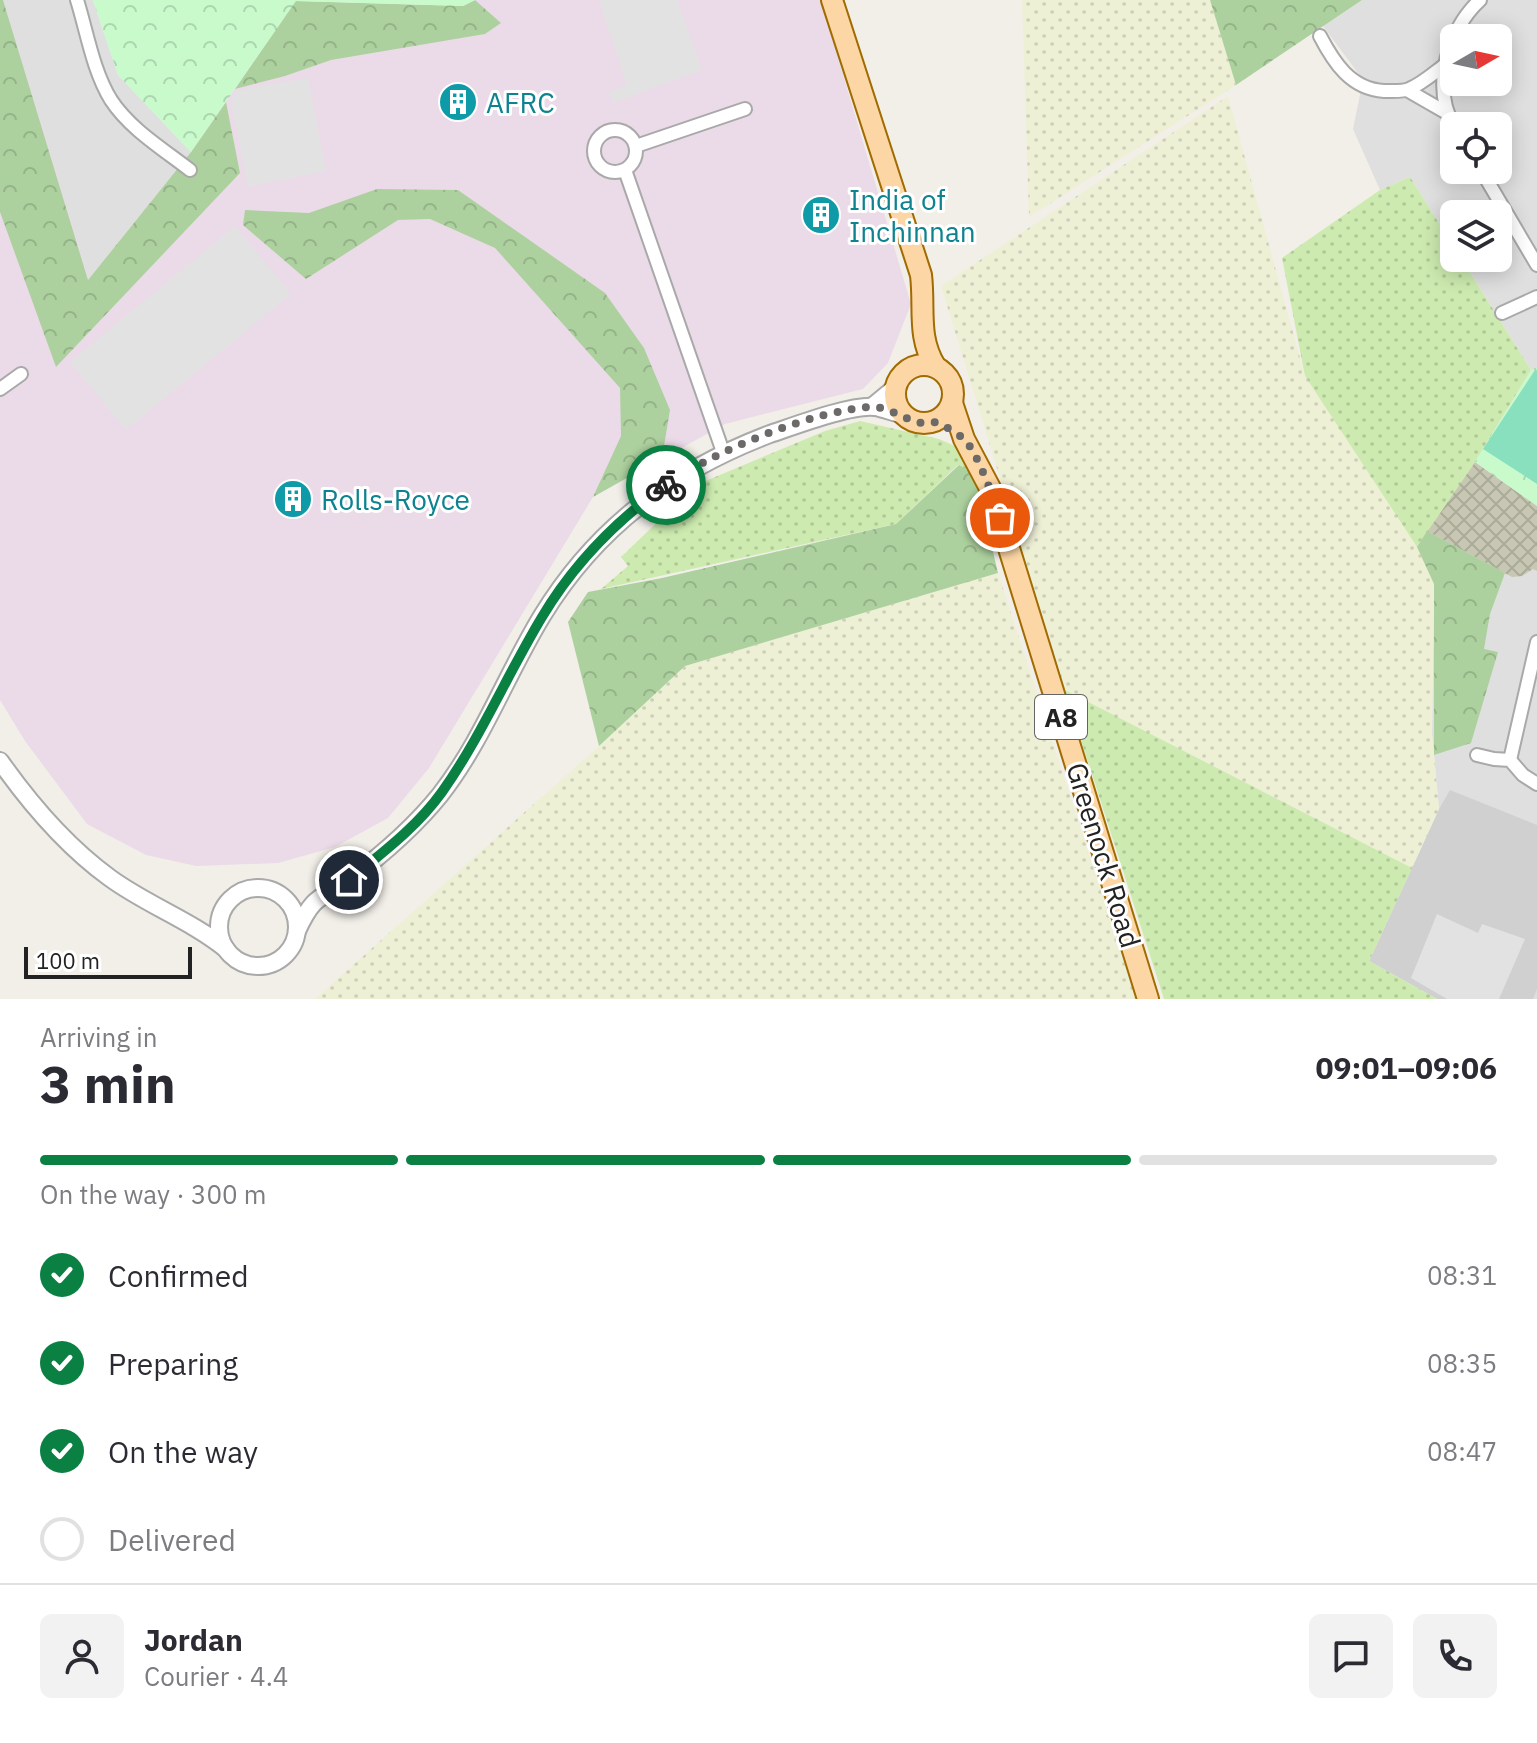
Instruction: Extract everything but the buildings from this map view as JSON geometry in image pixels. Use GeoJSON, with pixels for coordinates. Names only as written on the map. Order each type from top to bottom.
{"type":"FeatureCollection","features":[{"type":"Feature","properties":{"kind":"main road","name":"A8"},"geometry":{"type":"LineString","coordinates":[[832,0],[921,275],[924,298],[922,339],[935,366],[951,381],[952,403]]}},
{"type":"Feature","properties":{"kind":"main road","name":"A8"},"geometry":{"type":"LineString","coordinates":[[901,379],[922,339]]}},
{"type":"Feature","properties":{"kind":"main road"},"geometry":{"type":"LineString","coordinates":[[935,366],[917,365],[901,379],[897,402],[905,415],[921,423],[933,422],[943,416],[952,403]]}},
{"type":"Feature","properties":{"kind":"main road","name":"Greenock Road"},"geometry":{"type":"LineString","coordinates":[[952,403],[964,439],[991,490],[1148,999]]}},
{"type":"Feature","properties":{"kind":"main road"},"geometry":{"type":"LineString","coordinates":[[933,422],[964,439]]}},
{"type":"Feature","properties":{"kind":"street"},"geometry":{"type":"LineString","coordinates":[[77,0],[99,75],[111,100],[131,123],[190,170]]}},
{"type":"Feature","properties":{"kind":"street"},"geometry":{"type":"LineString","coordinates":[[1461,24],[1480,0]]}},
{"type":"Feature","properties":{"kind":"street"},"geometry":{"type":"LineString","coordinates":[[1320,36],[1333,61],[1345,75],[1360,85],[1376,90],[1407,90],[1445,112]]}},
{"type":"Feature","properties":{"kind":"street"},"geometry":{"type":"LineString","coordinates":[[1407,90],[1440,68]]}},
{"type":"Feature","properties":{"kind":"street"},"geometry":{"type":"LineString","coordinates":[[636,146],[745,109]]}},
{"type":"Feature","properties":{"kind":"street"},"geometry":{"type":"LineString","coordinates":[[616,130],[628,135],[636,146],[635,160],[625,170],[611,172],[599,165],[596,159],[595,146],[603,134],[616,130]]}},
{"type":"Feature","properties":{"kind":"street"},"geometry":{"type":"LineString","coordinates":[[625,170],[723,452]]}},
{"type":"Feature","properties":{"kind":"street"},"geometry":{"type":"LineString","coordinates":[[1489,184],[1537,265]]}},
{"type":"Feature","properties":{"kind":"street"},"geometry":{"type":"LineString","coordinates":[[1502,313],[1537,297]]}},
{"type":"Feature","properties":{"kind":"street"},"geometry":{"type":"LineString","coordinates":[[0,389],[21,374]]}},
{"type":"Feature","properties":{"kind":"street"},"geometry":{"type":"LineString","coordinates":[[873,406],[901,379]]}},
{"type":"Feature","properties":{"kind":"street"},"geometry":{"type":"LineString","coordinates":[[0,761],[45,818],[110,878],[188,922],[236,959],[261,966],[274,962],[285,955],[293,944],[306,910],[321,895],[349,880],[400,839],[439,795],[474,745],[542,616],[568,578],[620,521],[671,481],[723,452],[815,418],[873,406],[905,415]]}},
{"type":"Feature","properties":{"kind":"street"},"geometry":{"type":"LineString","coordinates":[[1510,760],[1537,642]]}},
{"type":"Feature","properties":{"kind":"street"},"geometry":{"type":"LineString","coordinates":[[1477,755],[1510,760],[1523,775],[1537,784]]}},
{"type":"Feature","properties":{"kind":"street"},"geometry":{"type":"LineString","coordinates":[[226,949],[220,937],[222,911],[234,896],[246,889],[271,890],[283,897],[291,906],[297,931]]}},
{"type":"Feature","properties":{"kind":"street"},"geometry":{"type":"LineString","coordinates":[[283,897],[321,895]]}},
{"type":"Feature","properties":{"kind":"street"},"geometry":{"type":"LineString","coordinates":[[188,922],[222,911]]}},
{"type":"Feature","properties":{"kind":"shaded area"},"geometry":{"type":"Polygon","coordinates":[[[0,0],[3,0],[89,280],[191,152],[295,1],[463,6],[475,0],[821,0],[911,304],[888,363],[863,389],[725,424],[593,497],[429,768],[388,818],[335,847],[278,863],[196,866],[146,855],[87,824],[25,741],[0,700],[0,0]]]}},
{"type":"Feature","properties":{"kind":"shaded area"},"geometry":{"type":"Polygon","coordinates":[[[3,0],[93,0],[118,75],[191,152],[88,280],[3,0]]]}},
{"type":"Feature","properties":{"kind":"shaded area"},"geometry":{"type":"Polygon","coordinates":[[[599,0],[677,0],[702,70],[613,103],[609,92],[627,85],[599,0]]]}},
{"type":"Feature","properties":{"kind":"shaded area"},"geometry":{"type":"Polygon","coordinates":[[[1022,0],[1210,0],[1236,85],[1029,217],[1022,0]]]}},
{"type":"Feature","properties":{"kind":"shaded area"},"geometry":{"type":"Polygon","coordinates":[[[1362,0],[1537,0],[1537,999],[1437,999],[1439,809],[1432,734],[1434,584],[1417,547],[1475,462],[1531,370],[1470,272],[1512,272],[1512,200],[1440,200],[1440,225],[1410,177],[1380,190],[1353,129],[1363,80],[1323,26],[1362,0]]]}},
{"type":"Feature","properties":{"kind":"shaded area"},"geometry":{"type":"Polygon","coordinates":[[[308,78],[326,171],[248,187],[231,102],[239,90],[308,78]]]}},
{"type":"Feature","properties":{"kind":"shaded area"},"geometry":{"type":"Polygon","coordinates":[[[1228,96],[1305,376],[1417,547],[1434,583],[1432,734],[1439,809],[1412,868],[1065,690],[941,286],[1228,96]]]}},
{"type":"Feature","properties":{"kind":"shaded area"},"geometry":{"type":"Polygon","coordinates":[[[235,226],[291,294],[126,430],[70,362],[235,226]]]}},
{"type":"Feature","properties":{"kind":"shaded area"},"geometry":{"type":"Polygon","coordinates":[[[1475,462],[1537,506],[1537,571],[1533,569],[1522,576],[1512,577],[1427,531],[1475,462]]]}},
{"type":"Feature","properties":{"kind":"shaded area"},"geometry":{"type":"Polygon","coordinates":[[[998,573],[1136,999],[315,999],[685,666],[998,573]]]}},
{"type":"Feature","properties":{"kind":"shaded area"},"geometry":{"type":"Polygon","coordinates":[[[1450,790],[1537,825],[1537,989],[1533,999],[1437,999],[1369,961],[1450,790]]]}},
{"type":"Feature","properties":{"kind":"shaded area"},"geometry":{"type":"Polygon","coordinates":[[[1437,914],[1478,933],[1482,924],[1525,939],[1499,999],[1447,999],[1411,978],[1437,914]]]}},
{"type":"Feature","properties":{"kind":"green space"},"geometry":{"type":"Polygon","coordinates":[[[0,0],[3,0],[88,280],[191,152],[226,102],[240,173],[56,367],[0,212],[0,0]]]}},
{"type":"Feature","properties":{"kind":"green space"},"geometry":{"type":"Polygon","coordinates":[[[93,0],[475,0],[463,6],[296,1],[191,152],[118,75],[93,0]]]}},
{"type":"Feature","properties":{"kind":"green space"},"geometry":{"type":"Polygon","coordinates":[[[475,0],[501,23],[485,34],[331,60],[235,89],[295,1],[463,6],[475,0]]]}},
{"type":"Feature","properties":{"kind":"green space"},"geometry":{"type":"Polygon","coordinates":[[[1210,0],[1362,0],[1236,85],[1210,0]]]}},
{"type":"Feature","properties":{"kind":"green space"},"geometry":{"type":"Polygon","coordinates":[[[1410,177],[1440,225],[1440,272],[1470,272],[1531,370],[1475,462],[1417,547],[1305,376],[1282,258],[1380,190],[1410,177]]]}},
{"type":"Feature","properties":{"kind":"green space"},"geometry":{"type":"Polygon","coordinates":[[[377,189],[458,190],[605,293],[644,348],[670,410],[662,458],[593,497],[621,436],[620,388],[495,248],[430,219],[398,220],[306,279],[243,225],[245,210],[309,213],[377,189]]]}},
{"type":"Feature","properties":{"kind":"green space"},"geometry":{"type":"Polygon","coordinates":[[[1537,367],[1537,506],[1475,462],[1531,370],[1537,367]]]}},
{"type":"Feature","properties":{"kind":"green space"},"geometry":{"type":"Polygon","coordinates":[[[1537,371],[1537,484],[1483,449],[1537,371]]]}},
{"type":"Feature","properties":{"kind":"green space"},"geometry":{"type":"Polygon","coordinates":[[[860,421],[939,439],[957,447],[975,475],[958,465],[896,524],[601,589],[628,566],[621,557],[696,485],[825,431],[860,421]]]}},
{"type":"Feature","properties":{"kind":"green space"},"geometry":{"type":"Polygon","coordinates":[[[959,465],[975,475],[998,573],[685,666],[599,746],[568,622],[588,592],[896,524],[959,465]]]}},
{"type":"Feature","properties":{"kind":"green space"},"geometry":{"type":"Polygon","coordinates":[[[1427,531],[1505,573],[1490,614],[1484,649],[1498,652],[1471,743],[1434,755],[1434,584],[1417,547],[1427,531]]]}},
{"type":"Feature","properties":{"kind":"green space"},"geometry":{"type":"Polygon","coordinates":[[[1065,690],[1412,868],[1369,961],[1437,999],[1164,999],[1065,690]]]}},
{"type":"Feature","properties":{"kind":"way so far"},"geometry":{"type":"LineString","coordinates":[[666,485],[723,452],[815,418],[873,406],[921,423],[933,422],[964,439],[991,490],[1000,518]]}},
{"type":"Feature","properties":{"kind":"place","name":"AFRC"},"geometry":{"type":"Point","coordinates":[458,102]}},
{"type":"Feature","properties":{"kind":"place","name":"India of Inchinnan"},"geometry":{"type":"Point","coordinates":[821,215]}},
{"type":"Feature","properties":{"kind":"place","name":"Rolls-Royce"},"geometry":{"type":"Point","coordinates":[293,499]}},
{"type":"Feature","properties":{"kind":"route"},"geometry":{"type":"LineString","coordinates":[[349,880],[400,839],[439,795],[474,745],[542,616],[568,578],[620,521],[666,485]]}}]}
